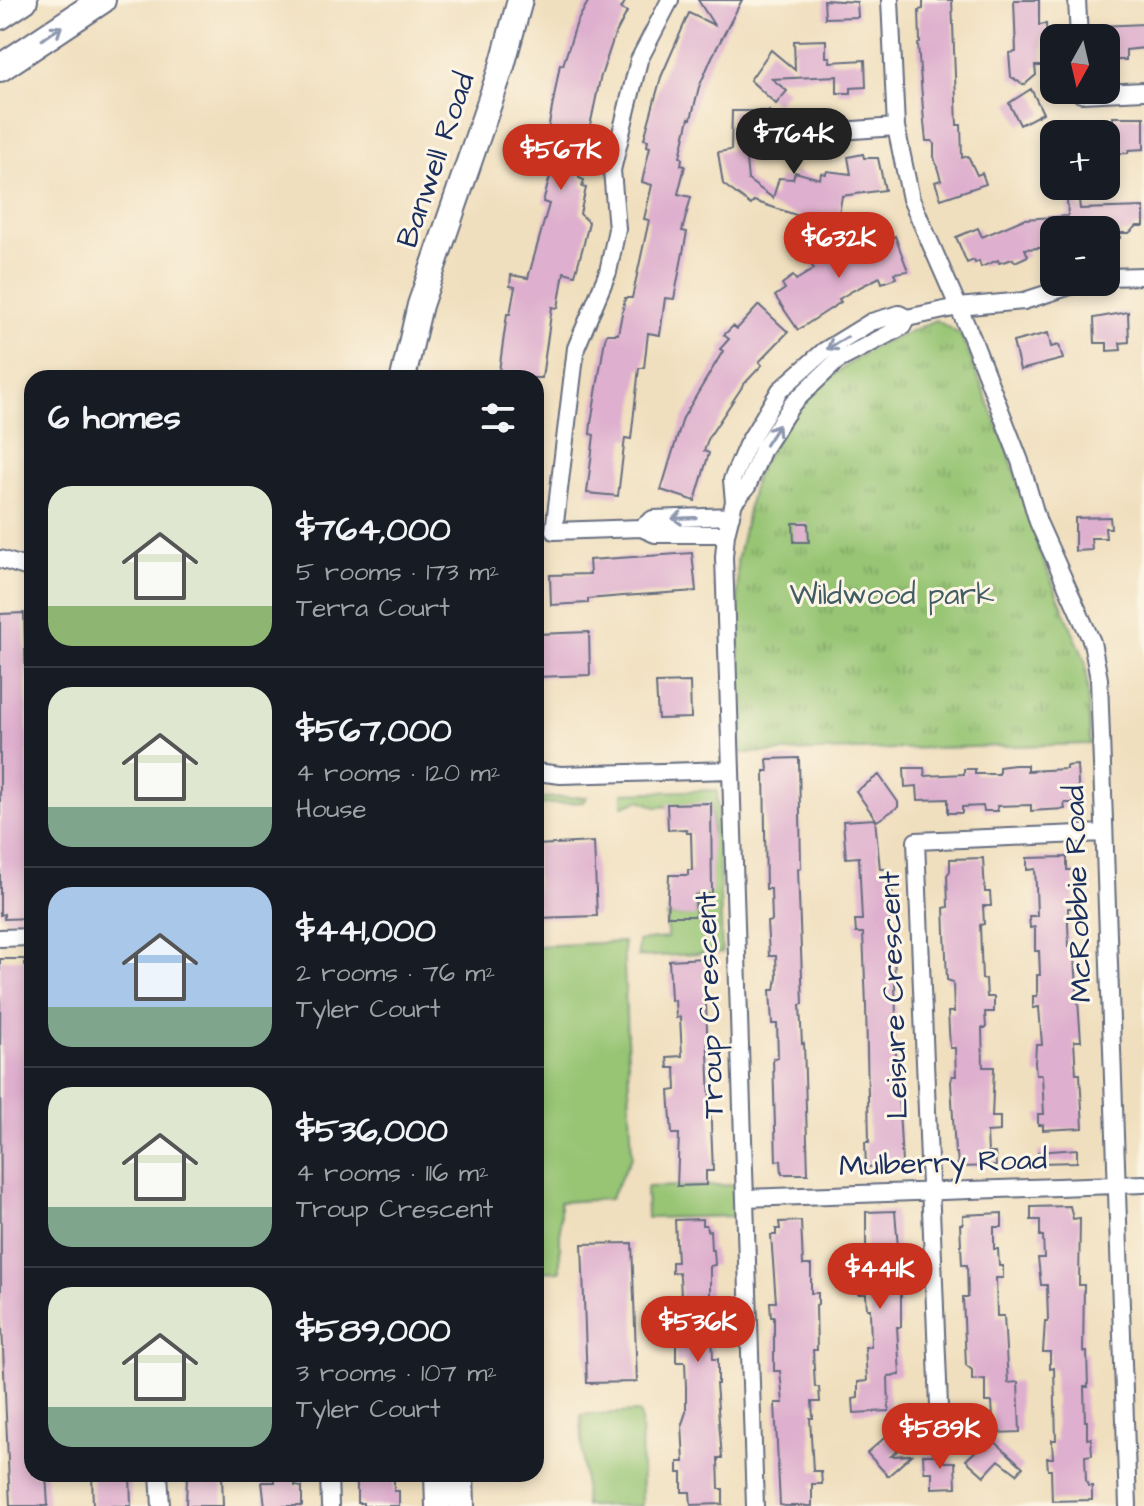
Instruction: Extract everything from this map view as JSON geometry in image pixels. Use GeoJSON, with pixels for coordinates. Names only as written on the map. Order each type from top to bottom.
{"type":"FeatureCollection","features":[{"type":"Feature","properties":{"kind":"main road"},"geometry":{"type":"LineString","coordinates":[[0,16],[24,0]]}},
{"type":"Feature","properties":{"kind":"main road"},"geometry":{"type":"LineString","coordinates":[[0,68],[102,0]]}},
{"type":"Feature","properties":{"kind":"main road","name":"Banwell Road"},"geometry":{"type":"LineString","coordinates":[[404,370],[420,305],[502,66],[520,0]]}},
{"type":"Feature","properties":{"kind":"main road","name":"Banwell Road"},"geometry":{"type":"LineString","coordinates":[[413,341],[413,370]]}},
{"type":"Feature","properties":{"kind":"main road"},"geometry":{"type":"LineString","coordinates":[[437,1482],[438,1506]]}},
{"type":"Feature","properties":{"kind":"main road"},"geometry":{"type":"LineString","coordinates":[[461,1482],[462,1506]]}},
{"type":"Feature","properties":{"kind":"street"},"geometry":{"type":"LineString","coordinates":[[670,0],[639,60],[612,170],[617,229],[608,272],[576,348],[554,531],[641,528],[655,534],[726,534]]}},
{"type":"Feature","properties":{"kind":"street","name":"McRobbie Road"},"geometry":{"type":"LineString","coordinates":[[890,0],[896,127],[911,199],[1020,461],[1038,522],[1092,642],[1099,679],[1128,1506]]}},
{"type":"Feature","properties":{"kind":"street"},"geometry":{"type":"LineString","coordinates":[[1077,0],[1078,24]]}},
{"type":"Feature","properties":{"kind":"street"},"geometry":{"type":"LineString","coordinates":[[1120,92],[1144,91]]}},
{"type":"Feature","properties":{"kind":"street"},"geometry":{"type":"LineString","coordinates":[[812,133],[896,127]]}},
{"type":"Feature","properties":{"kind":"street"},"geometry":{"type":"LineString","coordinates":[[1120,277],[1144,276]]}},
{"type":"Feature","properties":{"kind":"street"},"geometry":{"type":"LineString","coordinates":[[958,307],[1024,301],[1040,296]]}},
{"type":"Feature","properties":{"kind":"street","name":"Troup Crescent"},"geometry":{"type":"LineString","coordinates":[[755,1506],[730,770],[726,534],[733,509],[747,487],[763,449],[793,403],[837,361],[902,327],[907,318],[958,307]]}},
{"type":"Feature","properties":{"kind":"street"},"geometry":{"type":"LineString","coordinates":[[641,528],[653,519],[733,509]]}},
{"type":"Feature","properties":{"kind":"street"},"geometry":{"type":"LineString","coordinates":[[0,559],[24,566]]}},
{"type":"Feature","properties":{"kind":"street"},"geometry":{"type":"LineString","coordinates":[[544,773],[730,770]]}},
{"type":"Feature","properties":{"kind":"street"},"geometry":{"type":"LineString","coordinates":[[544,780],[561,775]]}},
{"type":"Feature","properties":{"kind":"street","name":"Leisure Crescent"},"geometry":{"type":"LineString","coordinates":[[929,1191],[916,841],[1104,833]]}},
{"type":"Feature","properties":{"kind":"street"},"geometry":{"type":"LineString","coordinates":[[0,938],[24,937]]}},
{"type":"Feature","properties":{"kind":"street","name":"Mulberry Road"},"geometry":{"type":"LineString","coordinates":[[745,1198],[1144,1184]]}},
{"type":"Feature","properties":{"kind":"street"},"geometry":{"type":"LineString","coordinates":[[929,1191],[939,1406]]}},
{"type":"Feature","properties":{"kind":"street"},"geometry":{"type":"LineString","coordinates":[[160,1482],[161,1506]]}},
{"type":"Feature","properties":{"kind":"street"},"geometry":{"type":"LineString","coordinates":[[329,1482],[330,1506]]}},
{"type":"Feature","properties":{"kind":"green space","name":"Wildwood park"},"geometry":{"type":"Polygon","coordinates":[[[936,320],[961,335],[1007,448],[1043,560],[1086,663],[1090,744],[741,753],[737,561],[756,473],[803,397],[870,349],[936,320]]]}},
{"type":"Feature","properties":{"kind":"green space"},"geometry":{"type":"Polygon","coordinates":[[[717,790],[722,953],[638,957],[638,941],[667,938],[667,916],[696,915],[695,895],[712,830],[711,804],[656,807],[640,800],[623,806],[623,793],[717,790]]]}},
{"type":"Feature","properties":{"kind":"green space"},"geometry":{"type":"Polygon","coordinates":[[[587,797],[583,802],[544,804],[544,798],[587,797]]]}},
{"type":"Feature","properties":{"kind":"green space"},"geometry":{"type":"Polygon","coordinates":[[[623,942],[632,1156],[610,1199],[560,1202],[560,1271],[544,1272],[544,946],[623,942]]]}},
{"type":"Feature","properties":{"kind":"green space"},"geometry":{"type":"Polygon","coordinates":[[[735,1185],[735,1216],[647,1218],[646,1187],[735,1185]]]}},
{"type":"Feature","properties":{"kind":"green space"},"geometry":{"type":"Polygon","coordinates":[[[638,1412],[641,1418],[642,1506],[585,1506],[581,1415],[638,1412]]]}},
{"type":"Feature","properties":{"kind":"building"},"geometry":{"type":"Polygon","coordinates":[[[589,0],[626,0],[621,9],[627,12],[614,37],[600,79],[579,178],[584,180],[582,187],[586,188],[580,214],[589,222],[575,275],[564,272],[558,308],[552,307],[543,370],[499,370],[507,314],[510,314],[515,287],[510,286],[511,275],[528,278],[549,204],[543,202],[552,169],[543,167],[551,131],[548,130],[560,64],[563,65],[577,22],[589,0]]]}},
{"type":"Feature","properties":{"kind":"building"},"geometry":{"type":"Polygon","coordinates":[[[698,0],[742,0],[712,57],[689,118],[680,157],[681,165],[685,166],[678,194],[691,197],[682,231],[687,232],[674,299],[665,298],[660,335],[648,333],[644,368],[639,368],[631,439],[625,438],[618,496],[587,493],[594,435],[590,434],[591,423],[605,339],[607,334],[618,334],[625,298],[632,298],[649,220],[644,219],[652,185],[642,182],[650,147],[647,146],[648,140],[644,139],[661,77],[689,13],[714,25],[698,0]]]}},
{"type":"Feature","properties":{"kind":"building"},"geometry":{"type":"Polygon","coordinates":[[[824,0],[857,2],[858,17],[825,18],[824,0]]]}},
{"type":"Feature","properties":{"kind":"building"},"geometry":{"type":"Polygon","coordinates":[[[923,0],[952,0],[957,125],[961,125],[962,158],[968,156],[977,175],[982,173],[986,184],[941,199],[935,182],[941,180],[934,157],[934,144],[926,141],[924,122],[918,44],[919,10],[923,9],[923,0]]]}},
{"type":"Feature","properties":{"kind":"building"},"geometry":{"type":"Polygon","coordinates":[[[1014,0],[1039,0],[1040,66],[1035,66],[1036,75],[1024,85],[1011,77],[1009,53],[1016,52],[1014,0]]]}},
{"type":"Feature","properties":{"kind":"building"},"geometry":{"type":"Polygon","coordinates":[[[1144,24],[1144,48],[1126,50],[1126,60],[1120,60],[1120,25],[1144,24]]]}},
{"type":"Feature","properties":{"kind":"building"},"geometry":{"type":"Polygon","coordinates":[[[826,40],[826,57],[830,57],[830,62],[865,60],[866,87],[851,88],[851,93],[837,93],[837,76],[772,79],[787,91],[776,104],[750,80],[771,50],[795,70],[794,41],[826,40]]]}},
{"type":"Feature","properties":{"kind":"building"},"geometry":{"type":"Polygon","coordinates":[[[1031,89],[1043,113],[1020,125],[1009,103],[1031,89]]]}},
{"type":"Feature","properties":{"kind":"building"},"geometry":{"type":"Polygon","coordinates":[[[732,111],[769,111],[769,128],[764,128],[764,139],[744,139],[748,180],[773,198],[779,178],[793,179],[795,172],[820,179],[821,173],[826,174],[827,171],[851,174],[848,157],[863,154],[864,158],[878,158],[885,190],[842,196],[839,214],[827,213],[826,220],[802,217],[754,201],[751,205],[723,184],[718,152],[731,150],[732,111]]]}},
{"type":"Feature","properties":{"kind":"building"},"geometry":{"type":"Polygon","coordinates":[[[1113,117],[1144,117],[1144,149],[1120,153],[1120,120],[1113,120],[1113,117]]]}},
{"type":"Feature","properties":{"kind":"building"},"geometry":{"type":"Polygon","coordinates":[[[1067,200],[1079,200],[1080,209],[1144,207],[1144,226],[1137,226],[1129,233],[1120,233],[1120,216],[1068,216],[1067,200]]]}},
{"type":"Feature","properties":{"kind":"building"},"geometry":{"type":"Polygon","coordinates":[[[1040,218],[1040,248],[1025,249],[1028,256],[1015,262],[1013,259],[999,263],[998,260],[981,267],[979,261],[967,263],[956,237],[978,228],[982,237],[1024,219],[1040,218]]]}},
{"type":"Feature","properties":{"kind":"building"},"geometry":{"type":"Polygon","coordinates":[[[895,236],[908,271],[894,273],[896,278],[882,283],[880,277],[852,291],[839,299],[841,302],[798,330],[775,296],[785,289],[782,284],[793,276],[796,280],[814,269],[811,264],[824,256],[826,260],[856,245],[858,250],[895,236]]]}},
{"type":"Feature","properties":{"kind":"building"},"geometry":{"type":"Polygon","coordinates":[[[759,305],[788,332],[759,362],[762,365],[744,384],[709,437],[704,451],[709,453],[695,501],[661,490],[683,418],[723,351],[720,349],[729,339],[724,335],[733,326],[737,329],[759,305]]]}},
{"type":"Feature","properties":{"kind":"building"},"geometry":{"type":"Polygon","coordinates":[[[1128,312],[1129,342],[1120,343],[1121,350],[1107,351],[1107,343],[1095,343],[1094,318],[1128,312]]]}},
{"type":"Feature","properties":{"kind":"building"},"geometry":{"type":"Polygon","coordinates":[[[1048,333],[1051,347],[1059,345],[1063,359],[1020,370],[1013,342],[1048,333]]]}},
{"type":"Feature","properties":{"kind":"building"},"geometry":{"type":"Polygon","coordinates":[[[1110,517],[1111,528],[1105,528],[1106,538],[1091,538],[1092,550],[1075,551],[1075,518],[1110,517]]]}},
{"type":"Feature","properties":{"kind":"building"},"geometry":{"type":"Polygon","coordinates":[[[793,523],[808,523],[809,542],[794,542],[793,523]]]}},
{"type":"Feature","properties":{"kind":"building"},"geometry":{"type":"Polygon","coordinates":[[[692,553],[696,591],[588,599],[588,603],[551,605],[550,575],[590,574],[589,560],[692,553]]]}},
{"type":"Feature","properties":{"kind":"building"},"geometry":{"type":"Polygon","coordinates":[[[24,613],[24,918],[4,919],[4,914],[0,915],[0,614],[24,613]]]}},
{"type":"Feature","properties":{"kind":"building"},"geometry":{"type":"Polygon","coordinates":[[[589,632],[590,675],[544,677],[544,634],[589,632]]]}},
{"type":"Feature","properties":{"kind":"building"},"geometry":{"type":"Polygon","coordinates":[[[690,682],[691,718],[658,719],[656,683],[690,682]]]}},
{"type":"Feature","properties":{"kind":"building"},"geometry":{"type":"Polygon","coordinates":[[[799,758],[801,868],[798,869],[803,1004],[800,1005],[808,1174],[782,1174],[781,1160],[776,1161],[773,1058],[778,1058],[777,1024],[772,1024],[770,990],[775,990],[777,977],[776,956],[769,956],[767,922],[772,921],[771,889],[766,889],[764,771],[768,771],[767,759],[799,758]]]}},
{"type":"Feature","properties":{"kind":"building"},"geometry":{"type":"Polygon","coordinates":[[[1027,765],[1027,771],[1066,769],[1066,766],[1077,765],[1079,803],[1064,803],[1065,809],[1031,811],[1031,805],[997,806],[998,811],[984,811],[983,806],[962,807],[962,813],[948,813],[948,799],[918,800],[917,786],[905,787],[904,768],[924,768],[925,776],[964,774],[964,769],[975,769],[975,774],[999,774],[999,767],[1027,765]]]}},
{"type":"Feature","properties":{"kind":"building"},"geometry":{"type":"Polygon","coordinates":[[[879,775],[898,802],[898,807],[877,821],[856,791],[879,775]]]}},
{"type":"Feature","properties":{"kind":"building"},"geometry":{"type":"Polygon","coordinates":[[[711,803],[712,894],[695,895],[696,916],[667,916],[669,875],[688,875],[688,870],[692,870],[691,833],[687,833],[686,829],[668,830],[667,804],[711,803]]]}},
{"type":"Feature","properties":{"kind":"building"},"geometry":{"type":"Polygon","coordinates":[[[875,819],[880,869],[887,869],[887,882],[892,881],[891,950],[894,949],[894,1018],[902,1163],[900,1166],[866,1167],[865,1142],[869,1142],[863,933],[856,933],[855,920],[862,920],[859,857],[846,858],[843,821],[875,819]]]}},
{"type":"Feature","properties":{"kind":"building"},"geometry":{"type":"Polygon","coordinates":[[[594,842],[597,916],[544,918],[544,845],[594,842]]]}},
{"type":"Feature","properties":{"kind":"building"},"geometry":{"type":"Polygon","coordinates":[[[1067,857],[1067,870],[1074,870],[1074,908],[1068,908],[1068,924],[1069,946],[1074,946],[1081,1041],[1074,1041],[1076,1074],[1080,1074],[1083,1128],[1043,1130],[1043,1125],[1038,1125],[1038,1114],[1044,1114],[1042,1075],[1036,1075],[1035,1063],[1036,1045],[1042,1045],[1039,1007],[1033,1008],[1033,996],[1037,996],[1037,975],[1040,975],[1039,951],[1035,951],[1035,927],[1030,928],[1029,916],[1037,916],[1035,869],[1027,870],[1027,858],[1067,857]]]}},
{"type":"Feature","properties":{"kind":"building"},"geometry":{"type":"Polygon","coordinates":[[[983,858],[985,892],[990,892],[991,906],[983,906],[984,924],[980,925],[982,979],[986,979],[987,997],[994,997],[994,1012],[985,1012],[986,1028],[982,1028],[983,1067],[994,1067],[992,1117],[1000,1117],[1000,1131],[987,1132],[988,1153],[995,1153],[996,1166],[958,1167],[951,1082],[952,1076],[956,1076],[955,1048],[950,1048],[948,1012],[954,1012],[953,982],[947,980],[944,908],[948,907],[950,859],[983,858]]]}},
{"type":"Feature","properties":{"kind":"building"},"geometry":{"type":"Polygon","coordinates":[[[704,958],[713,1171],[706,1171],[706,1185],[677,1186],[679,1134],[672,1134],[669,1091],[676,1090],[675,1068],[668,1068],[667,1057],[682,1056],[680,1017],[676,1018],[675,1000],[671,1000],[669,960],[704,958]]]}},
{"type":"Feature","properties":{"kind":"building"},"geometry":{"type":"Polygon","coordinates":[[[0,959],[24,959],[24,1482],[46,1482],[48,1506],[10,1506],[1,1303],[0,959]]]}},
{"type":"Feature","properties":{"kind":"building"},"geometry":{"type":"Polygon","coordinates":[[[1077,1149],[1077,1162],[1039,1163],[1038,1152],[1077,1149]]]}},
{"type":"Feature","properties":{"kind":"building"},"geometry":{"type":"Polygon","coordinates":[[[1070,1206],[1073,1219],[1080,1218],[1079,1285],[1084,1285],[1083,1352],[1087,1352],[1088,1387],[1084,1387],[1085,1421],[1087,1439],[1091,1438],[1092,1455],[1085,1456],[1086,1480],[1088,1486],[1092,1486],[1092,1500],[1052,1501],[1051,1470],[1048,1470],[1047,1458],[1053,1458],[1052,1440],[1056,1440],[1054,1368],[1050,1369],[1050,1352],[1043,1352],[1045,1321],[1048,1321],[1047,1285],[1041,1285],[1038,1258],[1044,1258],[1043,1236],[1040,1236],[1040,1220],[1031,1220],[1031,1207],[1070,1206]]]}},
{"type":"Feature","properties":{"kind":"building"},"geometry":{"type":"Polygon","coordinates":[[[895,1211],[899,1260],[895,1260],[896,1292],[901,1292],[901,1327],[897,1327],[900,1375],[888,1376],[889,1411],[854,1413],[853,1399],[858,1398],[858,1382],[867,1381],[865,1347],[871,1347],[870,1309],[867,1309],[866,1294],[858,1294],[857,1280],[858,1261],[866,1260],[866,1212],[895,1211]]]}},
{"type":"Feature","properties":{"kind":"building"},"geometry":{"type":"Polygon","coordinates":[[[1002,1213],[1002,1227],[994,1227],[994,1249],[998,1249],[999,1266],[1003,1266],[1003,1278],[996,1278],[997,1316],[1004,1316],[1008,1383],[1018,1382],[1020,1432],[994,1433],[992,1402],[985,1402],[985,1379],[972,1380],[972,1370],[966,1365],[963,1297],[968,1297],[967,1265],[962,1265],[960,1224],[963,1224],[963,1215],[1002,1213]]]}},
{"type":"Feature","properties":{"kind":"building"},"geometry":{"type":"Polygon","coordinates":[[[702,1219],[702,1225],[706,1225],[707,1231],[710,1230],[711,1250],[714,1250],[715,1265],[710,1266],[710,1296],[713,1296],[713,1314],[716,1314],[716,1329],[712,1329],[713,1359],[718,1359],[716,1384],[722,1458],[718,1458],[719,1489],[723,1489],[723,1504],[691,1505],[690,1492],[682,1492],[682,1473],[678,1473],[678,1462],[684,1462],[682,1424],[686,1412],[686,1387],[685,1362],[676,1362],[676,1334],[679,1334],[679,1316],[682,1315],[680,1277],[679,1272],[672,1273],[672,1262],[677,1262],[675,1220],[702,1219]]]}},
{"type":"Feature","properties":{"kind":"building"},"geometry":{"type":"Polygon","coordinates":[[[801,1221],[803,1265],[811,1265],[811,1293],[818,1293],[817,1350],[813,1350],[815,1387],[819,1387],[820,1402],[812,1402],[813,1418],[810,1418],[813,1471],[821,1471],[822,1484],[812,1484],[812,1506],[785,1506],[780,1505],[775,1403],[783,1403],[780,1371],[774,1371],[774,1317],[771,1317],[770,1302],[776,1302],[771,1235],[776,1235],[776,1229],[780,1229],[779,1222],[801,1221]]]}},
{"type":"Feature","properties":{"kind":"building"},"geometry":{"type":"Polygon","coordinates":[[[632,1243],[637,1382],[587,1383],[582,1244],[632,1243]]]}},
{"type":"Feature","properties":{"kind":"building"},"geometry":{"type":"Polygon","coordinates":[[[897,1427],[909,1441],[891,1456],[912,1455],[888,1476],[867,1453],[897,1427]]]}},
{"type":"Feature","properties":{"kind":"building"},"geometry":{"type":"Polygon","coordinates":[[[982,1430],[1023,1467],[1017,1474],[999,1460],[984,1476],[966,1460],[979,1448],[971,1441],[982,1430]]]}},
{"type":"Feature","properties":{"kind":"building"},"geometry":{"type":"Polygon","coordinates":[[[923,1455],[940,1455],[939,1459],[944,1459],[944,1462],[955,1462],[956,1487],[932,1488],[932,1472],[924,1472],[923,1455]]]}},
{"type":"Feature","properties":{"kind":"building"},"geometry":{"type":"Polygon","coordinates":[[[92,1482],[130,1482],[131,1506],[93,1506],[92,1482]]]}},
{"type":"Feature","properties":{"kind":"building"},"geometry":{"type":"Polygon","coordinates":[[[187,1482],[222,1482],[223,1506],[186,1506],[187,1482]]]}},
{"type":"Feature","properties":{"kind":"building"},"geometry":{"type":"Polygon","coordinates":[[[262,1482],[295,1482],[295,1486],[302,1487],[302,1506],[265,1506],[262,1482]]]}},
{"type":"Feature","properties":{"kind":"building"},"geometry":{"type":"Polygon","coordinates":[[[357,1482],[394,1482],[394,1491],[399,1491],[399,1506],[363,1506],[363,1503],[357,1503],[357,1482]]]}}]}
